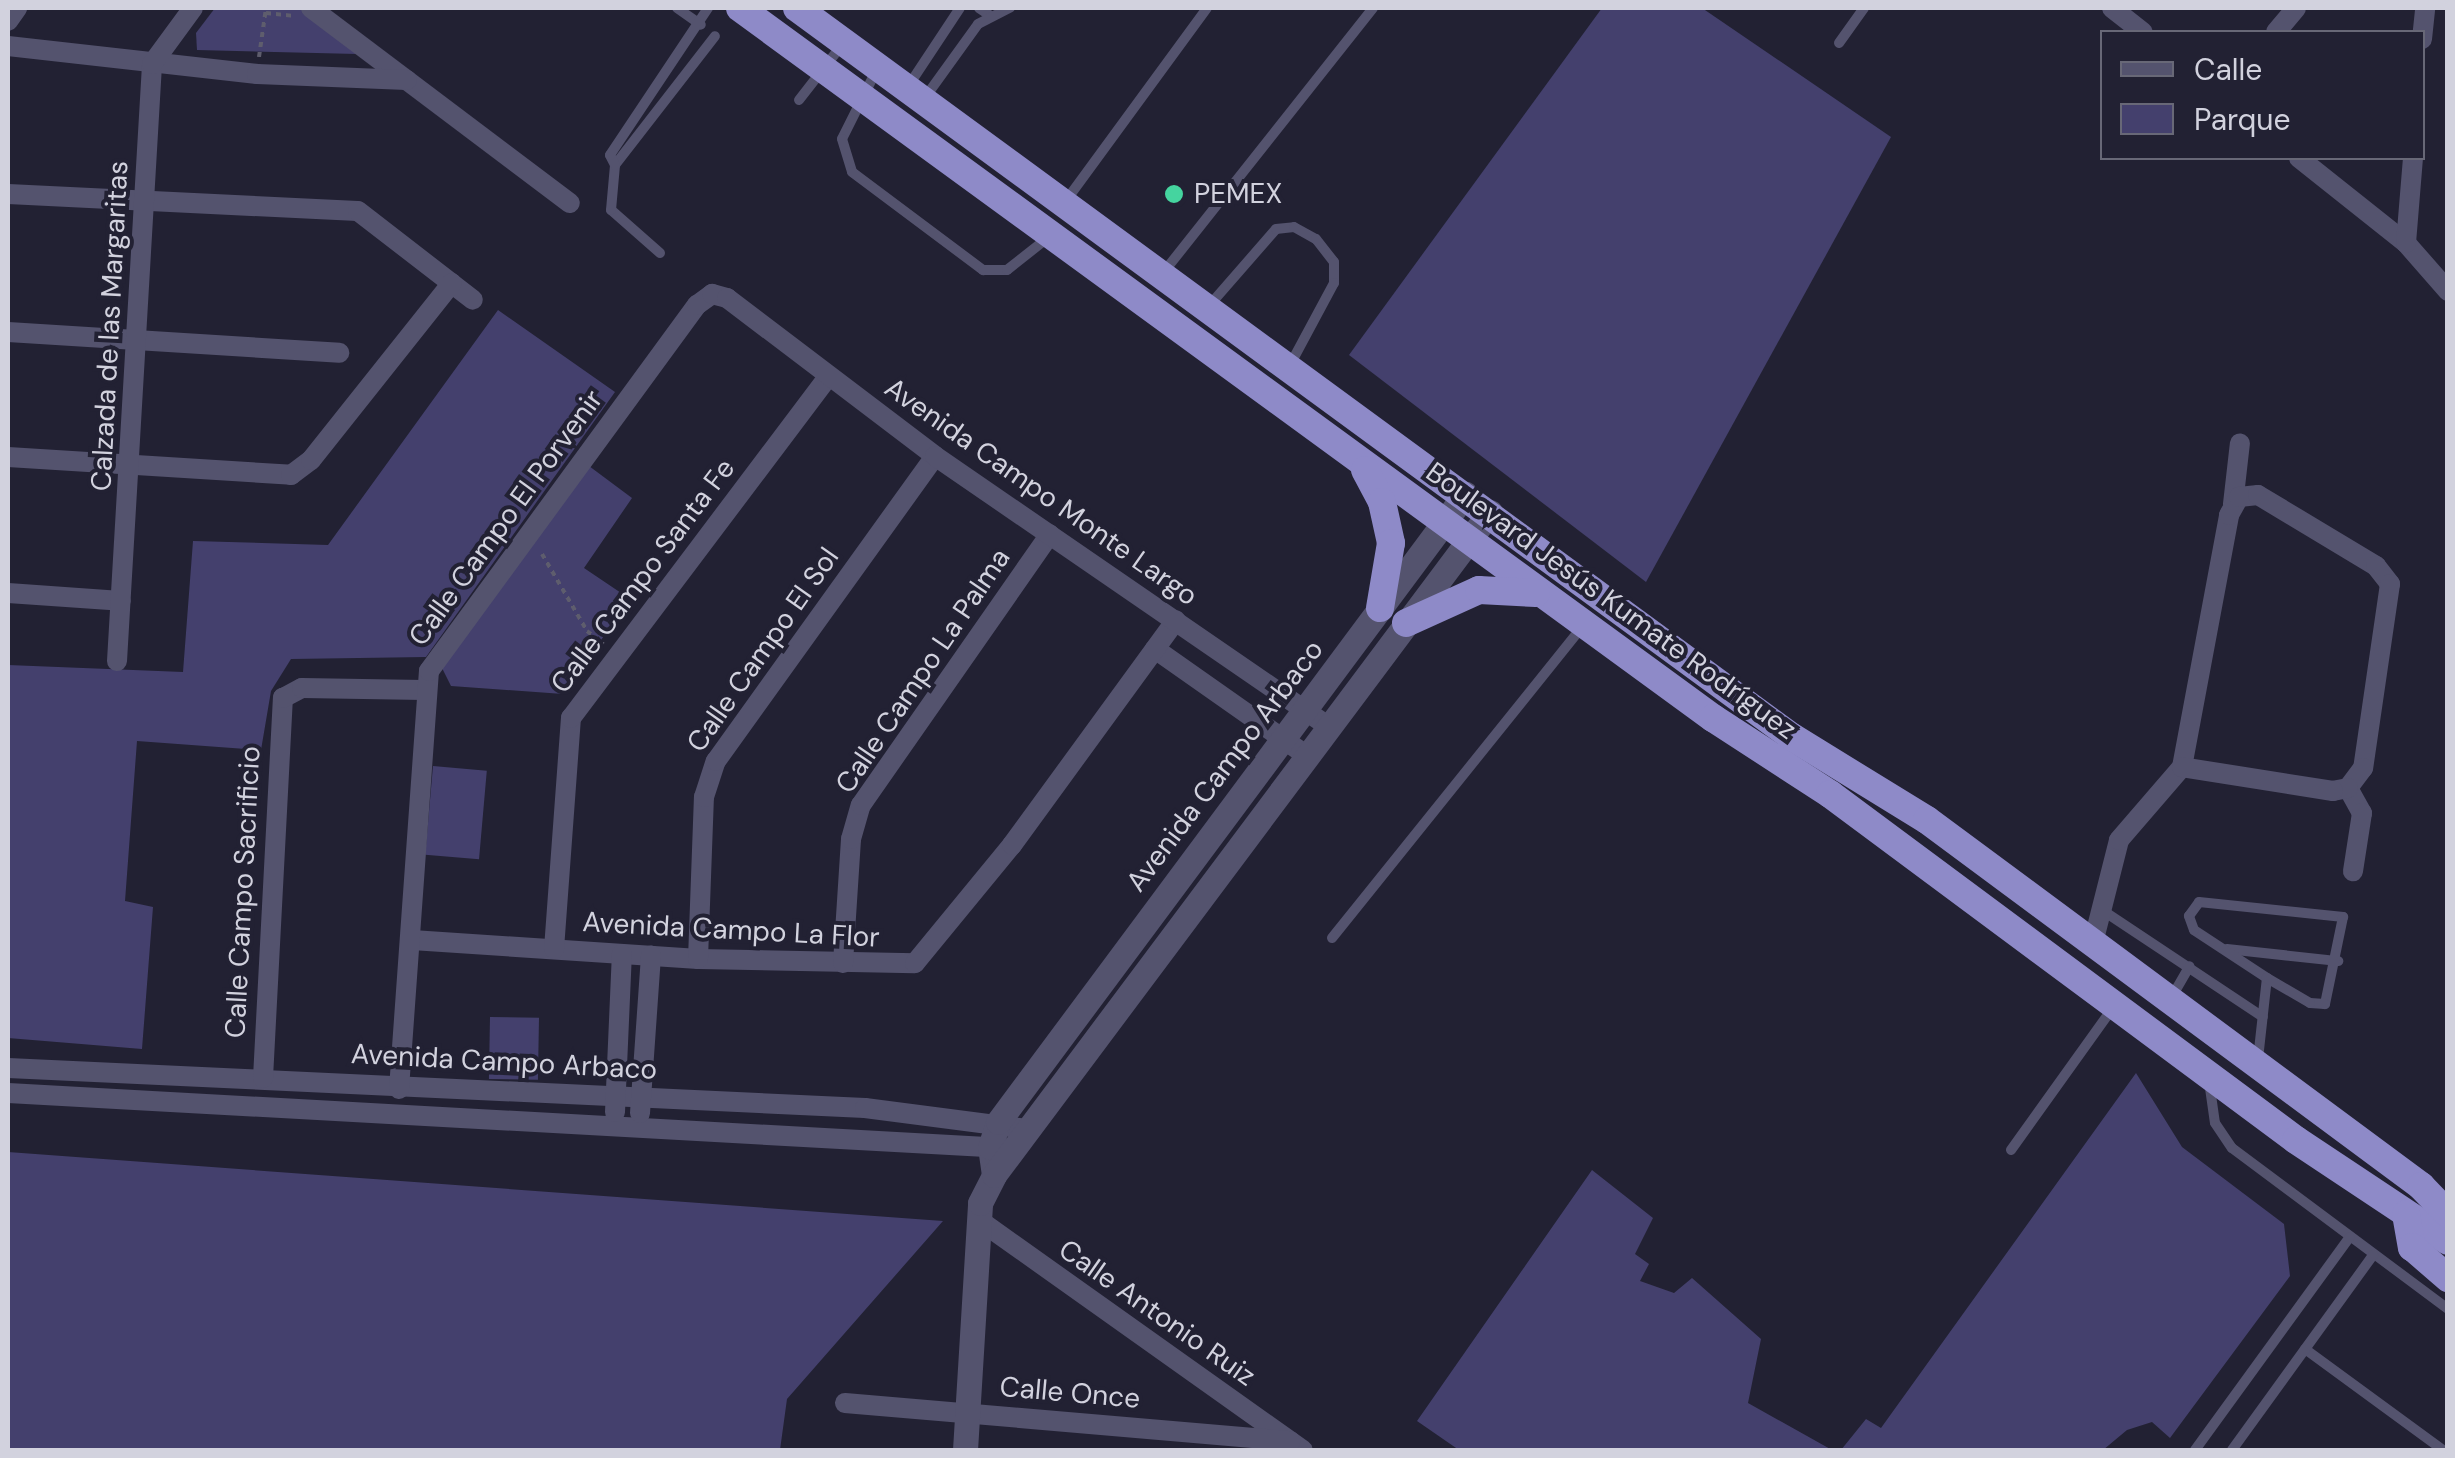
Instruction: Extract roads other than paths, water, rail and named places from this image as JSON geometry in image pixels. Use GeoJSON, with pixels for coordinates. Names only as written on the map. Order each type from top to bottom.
{"type":"FeatureCollection","features":[{"type":"Feature","properties":{"kind":"highway","name":"Boulevard Jesús Kumate Rodríguez"},"geometry":{"type":"LineString","coordinates":[[740,8],[1584,625],[1904,848],[2209,1075],[2448,1240]]}},
{"type":"Feature","properties":{"kind":"highway","name":"Boulevard Jesús Kumate Rodríguez"},"geometry":{"type":"LineString","coordinates":[[796,8],[1490,512],[1792,737],[1926,820],[2434,1191],[2448,1214]]}},
{"type":"Feature","properties":{"kind":"highway"},"geometry":{"type":"LineString","coordinates":[[1359,460],[1382,502],[1391,543],[1380,608]]}},
{"type":"Feature","properties":{"kind":"highway"},"geometry":{"type":"LineString","coordinates":[[1406,622],[1479,590],[1543,594]]}},
{"type":"Feature","properties":{"kind":"highway"},"geometry":{"type":"LineString","coordinates":[[1904,848],[1926,820]]}},
{"type":"Feature","properties":{"kind":"highway"},"geometry":{"type":"LineString","coordinates":[[2406,1214],[2412,1247],[2448,1278]]}},
{"type":"Feature","properties":{"kind":"street"},"geometry":{"type":"LineString","coordinates":[[8,20],[17,8]]}},
{"type":"Feature","properties":{"kind":"street"},"geometry":{"type":"LineString","coordinates":[[152,64],[193,8]]}},
{"type":"Feature","properties":{"kind":"street"},"geometry":{"type":"LineString","coordinates":[[2112,8],[2140,30]]}},
{"type":"Feature","properties":{"kind":"street"},"geometry":{"type":"LineString","coordinates":[[2278,30],[2296,8]]}},
{"type":"Feature","properties":{"kind":"street"},"geometry":{"type":"LineString","coordinates":[[305,12],[408,80],[570,203]]}},
{"type":"Feature","properties":{"kind":"street"},"geometry":{"type":"LineString","coordinates":[[8,46],[257,74],[408,80]]}},
{"type":"Feature","properties":{"kind":"street","name":"Calzada de las Margaritas"},"geometry":{"type":"LineString","coordinates":[[118,661],[152,64]]}},
{"type":"Feature","properties":{"kind":"street"},"geometry":{"type":"LineString","coordinates":[[2302,160],[2406,243],[2448,291]]}},
{"type":"Feature","properties":{"kind":"street"},"geometry":{"type":"LineString","coordinates":[[2406,243],[2413,160]]}},
{"type":"Feature","properties":{"kind":"street"},"geometry":{"type":"LineString","coordinates":[[8,194],[358,211],[474,300]]}},
{"type":"Feature","properties":{"kind":"street"},"geometry":{"type":"LineString","coordinates":[[8,456],[277,476],[302,470],[452,283]]}},
{"type":"Feature","properties":{"kind":"street","name":"Calle Campo El Porvenir"},"geometry":{"type":"LineString","coordinates":[[400,1089],[412,940],[424,690],[436,656],[697,305],[712,294],[727,298]]}},
{"type":"Feature","properties":{"kind":"street","name":"Avenida Campo Monte Largo"},"geometry":{"type":"LineString","coordinates":[[727,298],[935,456],[1328,726]]}},
{"type":"Feature","properties":{"kind":"street"},"geometry":{"type":"LineString","coordinates":[[8,332],[339,353]]}},
{"type":"Feature","properties":{"kind":"street","name":"Calle Campo Santa Fe"},"geometry":{"type":"LineString","coordinates":[[554,950],[565,734],[615,652],[828,377]]}},
{"type":"Feature","properties":{"kind":"street"},"geometry":{"type":"LineString","coordinates":[[2093,943],[2126,826],[2182,767],[2234,504],[2240,443]]}},
{"type":"Feature","properties":{"kind":"street","name":"Calle Campo El Sol"},"geometry":{"type":"LineString","coordinates":[[698,958],[704,797],[716,761],[935,456]]}},
{"type":"Feature","properties":{"kind":"street","name":"Avenida Campo Arbaco"},"geometry":{"type":"LineString","coordinates":[[1007,1137],[1283,739],[1465,494]]}},
{"type":"Feature","properties":{"kind":"street"},"geometry":{"type":"LineString","coordinates":[[2234,504],[2245,494],[2265,498],[2376,566],[2390,584],[2366,757],[2348,788]]}},
{"type":"Feature","properties":{"kind":"street"},"geometry":{"type":"LineString","coordinates":[[965,1450],[980,1220],[1007,1137],[1307,756],[1466,539],[1490,512]]}},
{"type":"Feature","properties":{"kind":"street","name":"Calle Campo La Palma"},"geometry":{"type":"LineString","coordinates":[[843,963],[851,840],[861,805],[1050,534]]}},
{"type":"Feature","properties":{"kind":"street"},"geometry":{"type":"LineString","coordinates":[[8,594],[120,601]]}},
{"type":"Feature","properties":{"kind":"street","name":"Avenida Campo La Flor"},"geometry":{"type":"LineString","coordinates":[[412,940],[899,966],[928,954],[1176,620]]}},
{"type":"Feature","properties":{"kind":"street"},"geometry":{"type":"LineString","coordinates":[[1155,649],[1307,756]]}},
{"type":"Feature","properties":{"kind":"street","name":"Calle Campo Sacrificio"},"geometry":{"type":"LineString","coordinates":[[262,1078],[278,709],[291,690],[302,688],[424,690]]}},
{"type":"Feature","properties":{"kind":"street"},"geometry":{"type":"LineString","coordinates":[[2182,767],[2348,788]]}},
{"type":"Feature","properties":{"kind":"street"},"geometry":{"type":"LineString","coordinates":[[2348,788],[2362,813],[2353,872]]}},
{"type":"Feature","properties":{"kind":"street"},"geometry":{"type":"LineString","coordinates":[[614,1124],[622,954]]}},
{"type":"Feature","properties":{"kind":"street"},"geometry":{"type":"LineString","coordinates":[[639,1125],[651,955]]}},
{"type":"Feature","properties":{"kind":"street","name":"Avenida Campo Arbaco"},"geometry":{"type":"LineString","coordinates":[[8,1068],[865,1108],[1007,1137]]}},
{"type":"Feature","properties":{"kind":"street","name":"Avenida Campo Arbaco"},"geometry":{"type":"LineString","coordinates":[[8,1093],[614,1124],[1007,1137]]}},
{"type":"Feature","properties":{"kind":"street","name":"Calle Antonio Ruiz"},"geometry":{"type":"LineString","coordinates":[[980,1220],[1296,1446]]}},
{"type":"Feature","properties":{"kind":"street","name":"Calle Once"},"geometry":{"type":"LineString","coordinates":[[845,1404],[967,1412],[1296,1446]]}},
{"type":"Feature","properties":{"kind":"lane"},"geometry":{"type":"LineString","coordinates":[[678,8],[702,25]]}},
{"type":"Feature","properties":{"kind":"lane"},"geometry":{"type":"LineString","coordinates":[[660,253],[611,210],[615,165],[612,151],[702,25],[708,8]]}},
{"type":"Feature","properties":{"kind":"lane"},"geometry":{"type":"LineString","coordinates":[[916,94],[960,8]]}},
{"type":"Feature","properties":{"kind":"lane"},"geometry":{"type":"LineString","coordinates":[[978,8],[991,16]]}},
{"type":"Feature","properties":{"kind":"lane"},"geometry":{"type":"LineString","coordinates":[[916,94],[978,24],[1010,8]]}},
{"type":"Feature","properties":{"kind":"lane"},"geometry":{"type":"LineString","coordinates":[[1065,203],[1207,8]]}},
{"type":"Feature","properties":{"kind":"lane"},"geometry":{"type":"LineString","coordinates":[[1162,273],[1374,8]]}},
{"type":"Feature","properties":{"kind":"lane"},"geometry":{"type":"LineString","coordinates":[[1839,42],[1864,8]]}},
{"type":"Feature","properties":{"kind":"lane"},"geometry":{"type":"LineString","coordinates":[[615,165],[716,36]]}},
{"type":"Feature","properties":{"kind":"lane"},"geometry":{"type":"LineString","coordinates":[[799,100],[844,42]]}},
{"type":"Feature","properties":{"kind":"lane"},"geometry":{"type":"LineString","coordinates":[[879,67],[842,139],[846,163],[971,264],[1007,270],[1051,235]]}},
{"type":"Feature","properties":{"kind":"lane"},"geometry":{"type":"LineString","coordinates":[[1208,307],[1276,229],[1294,227],[1316,239],[1334,262],[1334,283],[1290,366]]}},
{"type":"Feature","properties":{"kind":"lane"},"geometry":{"type":"LineString","coordinates":[[1332,938],[1584,625]]}},
{"type":"Feature","properties":{"kind":"lane"},"geometry":{"type":"LineString","coordinates":[[2199,902],[2340,916],[2346,926],[2321,1006],[2221,949],[2190,924],[2199,902]]}},
{"type":"Feature","properties":{"kind":"lane"},"geometry":{"type":"LineString","coordinates":[[2100,909],[2263,1017]]}},
{"type":"Feature","properties":{"kind":"lane"},"geometry":{"type":"LineString","coordinates":[[2221,949],[2338,961]]}},
{"type":"Feature","properties":{"kind":"lane"},"geometry":{"type":"LineString","coordinates":[[2170,1000],[2190,966]]}},
{"type":"Feature","properties":{"kind":"lane"},"geometry":{"type":"LineString","coordinates":[[2258,1065],[2267,978]]}},
{"type":"Feature","properties":{"kind":"lane"},"geometry":{"type":"LineString","coordinates":[[2011,1150],[2115,1005]]}},
{"type":"Feature","properties":{"kind":"lane"},"geometry":{"type":"LineString","coordinates":[[2209,1075],[2214,1124],[2232,1148],[2448,1309]]}},
{"type":"Feature","properties":{"kind":"lane"},"geometry":{"type":"LineString","coordinates":[[2194,1450],[2350,1238]]}},
{"type":"Feature","properties":{"kind":"lane"},"geometry":{"type":"LineString","coordinates":[[2232,1450],[2373,1255]]}},
{"type":"Feature","properties":{"kind":"lane"},"geometry":{"type":"LineString","coordinates":[[2306,1349],[2445,1448]]}},
{"type":"Feature","properties":{"kind":"place","name":"PEMEX"},"geometry":{"type":"Point","coordinates":[1174,194]}}]}
